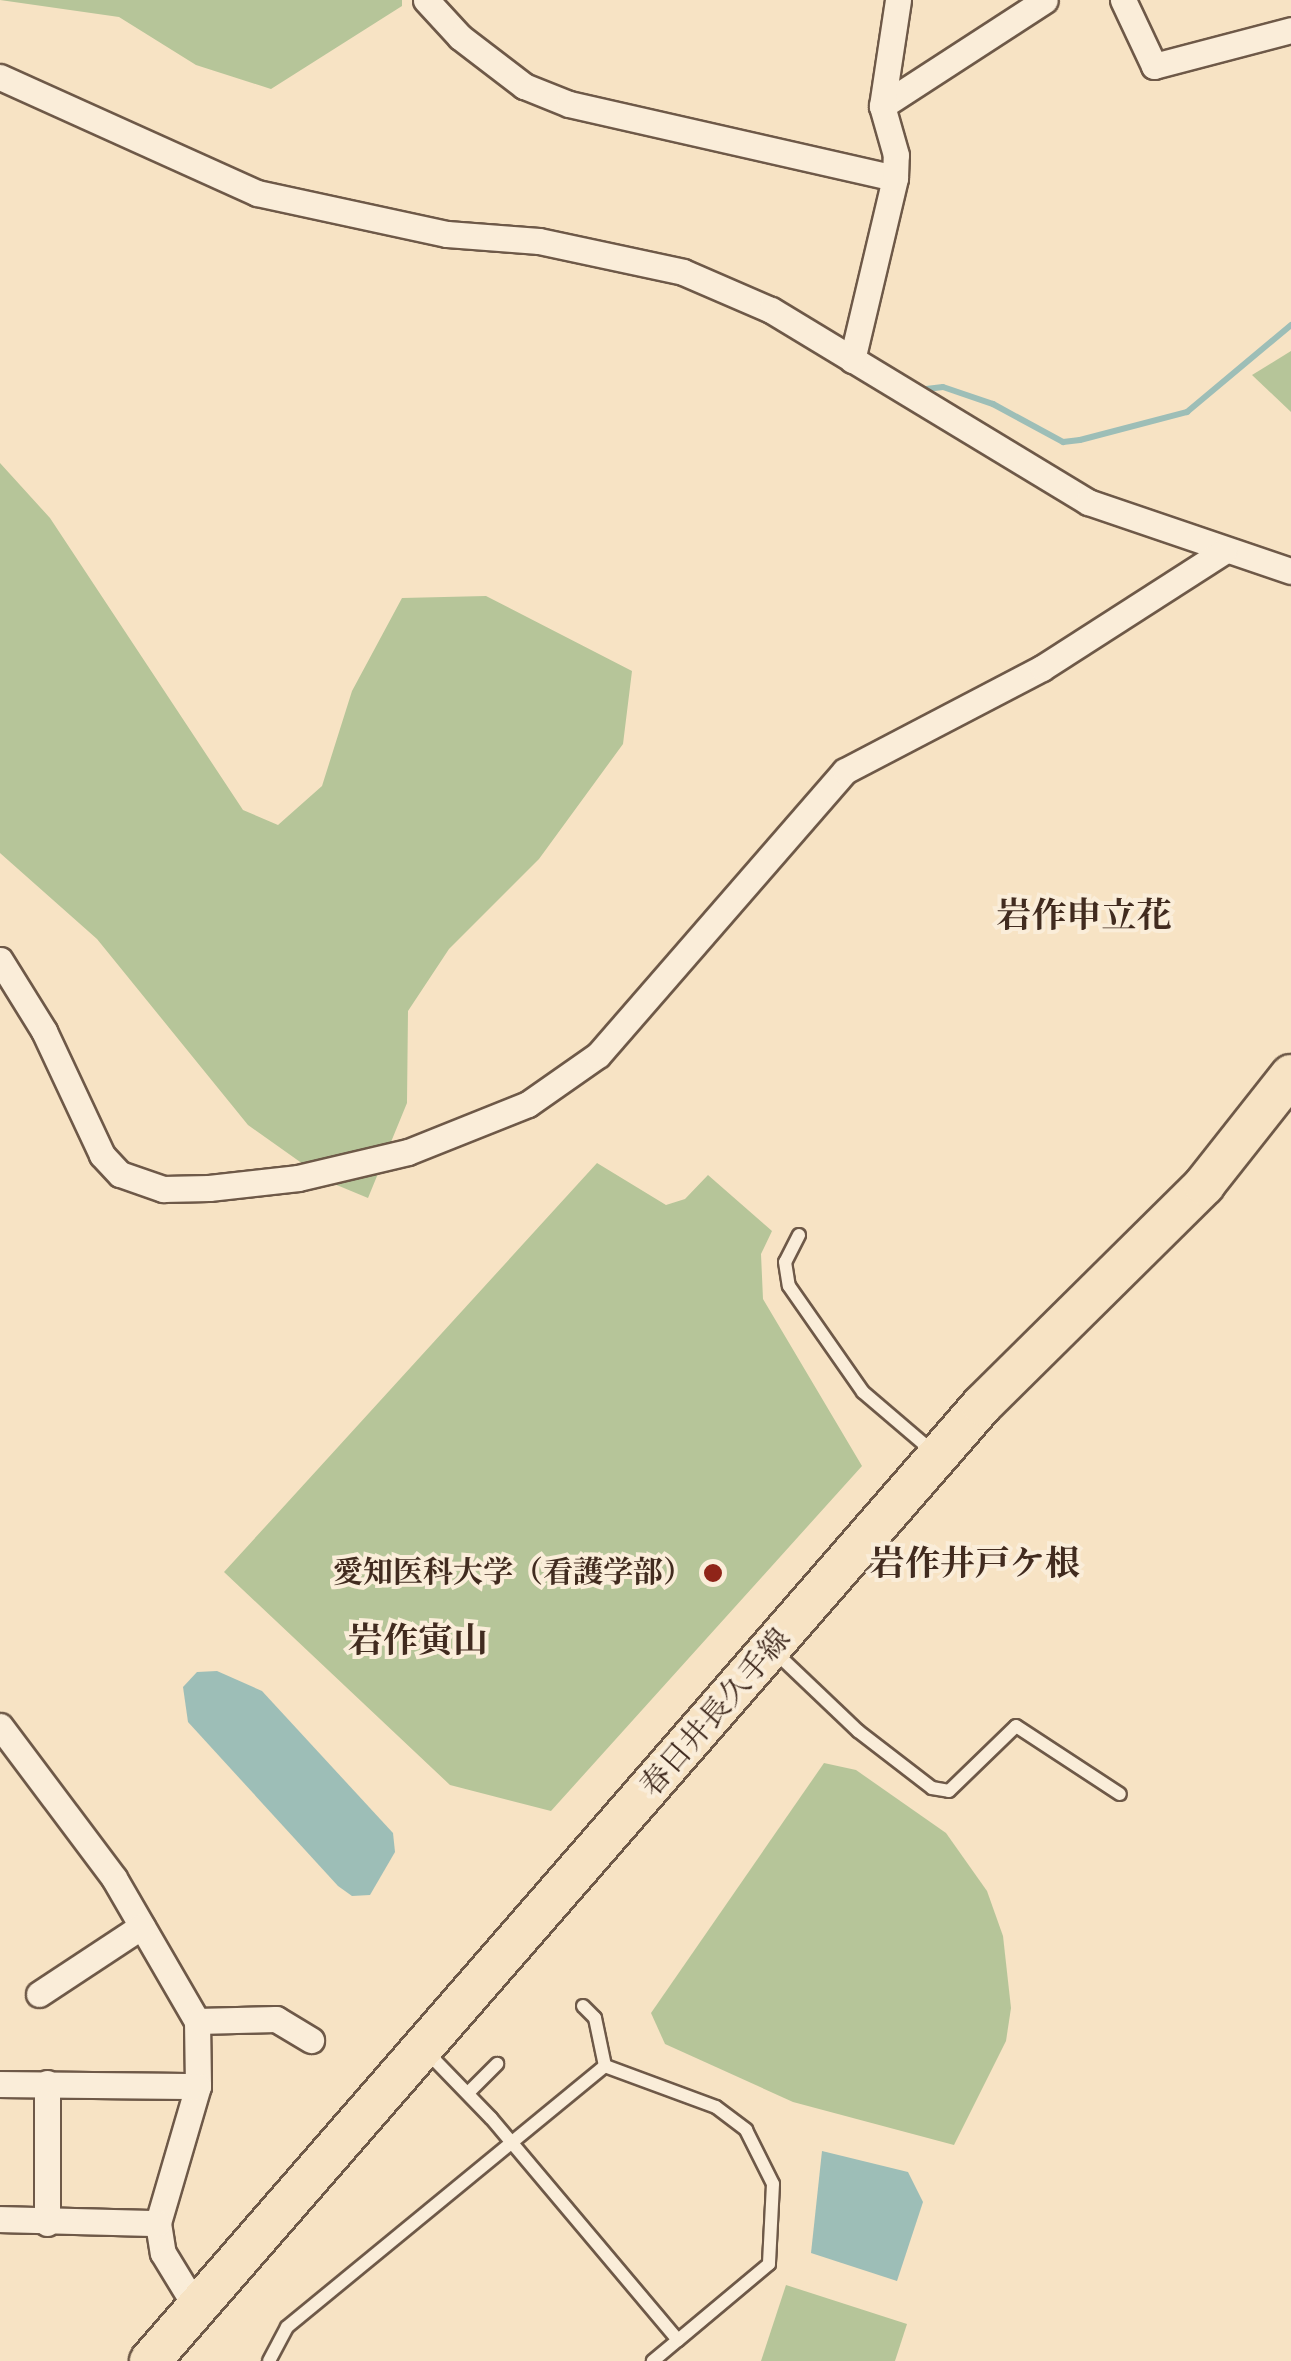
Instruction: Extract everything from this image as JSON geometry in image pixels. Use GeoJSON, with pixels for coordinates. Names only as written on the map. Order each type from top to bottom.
{"type":"FeatureCollection","features":[{"type":"Feature","properties":{"kind":"main road","name":"春日井長久手線"},"geometry":{"type":"LineString","coordinates":[[150,2361],[938,1456],[1204,1185],[1291,1075]]}},
{"type":"Feature","properties":{"kind":"street"},"geometry":{"type":"LineString","coordinates":[[426,0],[460,38],[524,86],[570,104],[684,136],[895,178]]}},
{"type":"Feature","properties":{"kind":"street"},"geometry":{"type":"LineString","coordinates":[[852,360],[895,178],[896,155],[882,106],[898,0]]}},
{"type":"Feature","properties":{"kind":"street"},"geometry":{"type":"LineString","coordinates":[[882,106],[1044,0]]}},
{"type":"Feature","properties":{"kind":"street"},"geometry":{"type":"LineString","coordinates":[[1123,0],[1154,66],[1291,30]]}},
{"type":"Feature","properties":{"kind":"street"},"geometry":{"type":"LineString","coordinates":[[0,76],[257,193],[448,234],[539,241],[683,272],[771,310],[1054,485],[1224,551],[1291,572]]}},
{"type":"Feature","properties":{"kind":"street"},"geometry":{"type":"LineString","coordinates":[[0,960],[44,1031],[102,1154],[120,1174],[163,1189],[210,1188],[298,1178],[408,1152],[528,1104],[598,1055],[845,770],[1042,668],[1224,551]]}},
{"type":"Feature","properties":{"kind":"street"},"geometry":{"type":"LineString","coordinates":[[0,1726],[114,1878],[197,2022],[198,2086],[158,2223],[163,2253],[196,2307]]}},
{"type":"Feature","properties":{"kind":"street"},"geometry":{"type":"LineString","coordinates":[[40,1994],[142,1926]]}},
{"type":"Feature","properties":{"kind":"street"},"geometry":{"type":"LineString","coordinates":[[197,2022],[276,2020],[311,2040]]}},
{"type":"Feature","properties":{"kind":"street"},"geometry":{"type":"LineString","coordinates":[[0,2084],[198,2086]]}},
{"type":"Feature","properties":{"kind":"street"},"geometry":{"type":"LineString","coordinates":[[47,2084],[47,2223]]}},
{"type":"Feature","properties":{"kind":"street"},"geometry":{"type":"LineString","coordinates":[[0,2220],[158,2223]]}},
{"type":"Feature","properties":{"kind":"lane"},"geometry":{"type":"LineString","coordinates":[[799,1235],[785,1262],[788,1286],[864,1392],[938,1456]]}},
{"type":"Feature","properties":{"kind":"lane"},"geometry":{"type":"LineString","coordinates":[[772,1650],[858,1731],[932,1788],[949,1791],[1016,1726],[1120,1794]]}},
{"type":"Feature","properties":{"kind":"lane"},"geometry":{"type":"LineString","coordinates":[[582,2006],[594,2018],[606,2066]]}},
{"type":"Feature","properties":{"kind":"lane"},"geometry":{"type":"LineString","coordinates":[[423,2048],[468,2092],[678,2340]]}},
{"type":"Feature","properties":{"kind":"lane"},"geometry":{"type":"LineString","coordinates":[[468,2092],[497,2064]]}},
{"type":"Feature","properties":{"kind":"lane"},"geometry":{"type":"LineString","coordinates":[[269,2361],[277,2336],[606,2066]]}},
{"type":"Feature","properties":{"kind":"lane"},"geometry":{"type":"LineString","coordinates":[[606,2066],[716,2106],[746,2130],[773,2184],[768,2264],[653,2361]]}},
{"type":"Feature","properties":{"kind":"green space"},"geometry":{"type":"Polygon","coordinates":[[[0,0],[402,0],[402,6],[271,89],[196,65],[119,17],[0,0]]]}},
{"type":"Feature","properties":{"kind":"green space"},"geometry":{"type":"Polygon","coordinates":[[[1291,351],[1291,412],[1252,375],[1291,351]]]}},
{"type":"Feature","properties":{"kind":"green space"},"geometry":{"type":"Polygon","coordinates":[[[0,463],[50,518],[243,810],[278,825],[322,786],[352,691],[402,598],[486,596],[632,671],[623,744],[539,859],[449,949],[408,1011],[407,1103],[368,1198],[327,1181],[248,1125],[97,939],[0,853],[0,463]]]}},
{"type":"Feature","properties":{"kind":"green space"},"geometry":{"type":"Polygon","coordinates":[[[597,1163],[666,1205],[685,1199],[708,1175],[772,1231],[761,1254],[763,1299],[862,1466],[551,1811],[450,1785],[224,1572],[597,1163]]]}},
{"type":"Feature","properties":{"kind":"green space"},"geometry":{"type":"Polygon","coordinates":[[[824,1763],[856,1770],[946,1833],[987,1891],[1003,1936],[1011,2008],[1006,2041],[954,2145],[793,2102],[665,2044],[651,2013],[824,1763]]]}},
{"type":"Feature","properties":{"kind":"green space"},"geometry":{"type":"Polygon","coordinates":[[[786,2285],[907,2324],[895,2361],[761,2361],[786,2285]]]}},
{"type":"Feature","properties":{"kind":"water"},"geometry":{"type":"Polygon","coordinates":[[[217,1671],[262,1691],[393,1833],[395,1852],[370,1895],[352,1896],[338,1886],[188,1722],[183,1687],[197,1672],[217,1671]]]}},
{"type":"Feature","properties":{"kind":"water"},"geometry":{"type":"Polygon","coordinates":[[[822,2151],[908,2172],[923,2202],[897,2281],[811,2253],[822,2151]]]}},
{"type":"Feature","properties":{"kind":"waterway"},"geometry":{"type":"LineString","coordinates":[[918,390],[943,387],[993,404],[1063,442],[1080,440],[1187,412],[1291,325]]}},
{"type":"Feature","properties":{"kind":"place","name":"愛知医科大学（看護学部）"},"geometry":{"type":"Point","coordinates":[713,1573]}},
{"type":"Feature","properties":{"kind":"district","name":"岩作申立花"},"geometry":{"type":"Point","coordinates":[1084,916]}},
{"type":"Feature","properties":{"kind":"district","name":"岩作井戸ケ根"},"geometry":{"type":"Point","coordinates":[975,1564]}},
{"type":"Feature","properties":{"kind":"district","name":"岩作寅山"},"geometry":{"type":"Point","coordinates":[418,1641]}}]}
